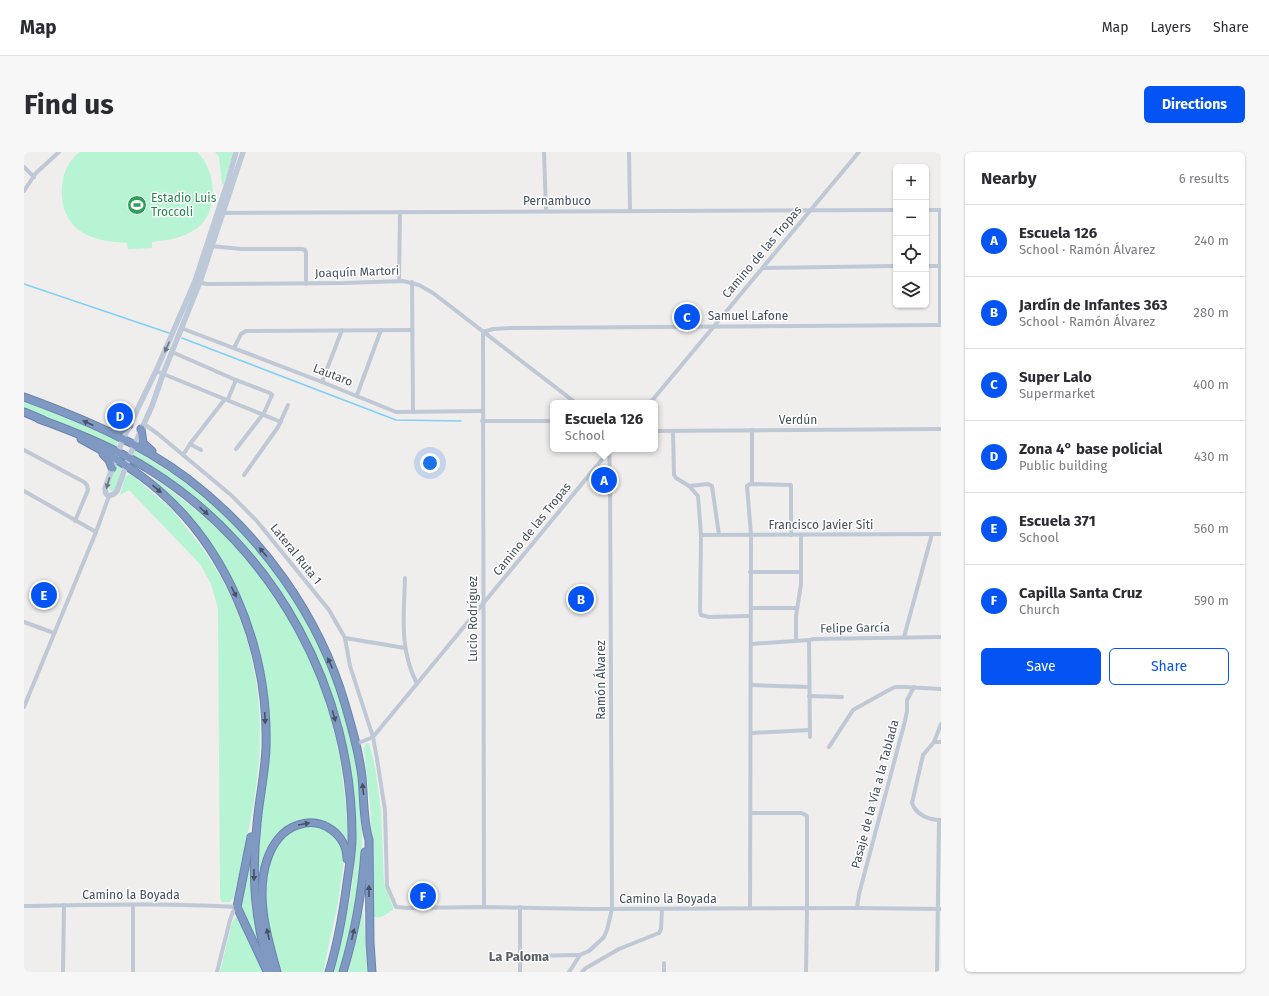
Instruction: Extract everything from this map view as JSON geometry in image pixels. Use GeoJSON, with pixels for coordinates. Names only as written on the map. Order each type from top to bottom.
{"type":"FeatureCollection","features":[{"type":"Feature","properties":{"kind":"highway"},"geometry":{"type":"LineString","coordinates":[[24,397],[109,432],[158,459],[188,479],[211,498],[239,525],[265,554],[288,585],[314,628],[336,676],[356,744],[365,808],[364,859],[360,896],[353,935],[343,972]]}},
{"type":"Feature","properties":{"kind":"highway"},"geometry":{"type":"LineString","coordinates":[[24,412],[101,450],[129,457],[151,470],[198,505],[240,546],[275,590],[308,646],[332,707],[345,759],[350,800],[351,854],[338,940],[329,972]]}},
{"type":"Feature","properties":{"kind":"highway"},"geometry":{"type":"LineString","coordinates":[[39,419],[92,439],[117,455],[126,465],[162,493],[179,510],[216,559],[229,582],[247,624],[260,675],[266,726],[264,763],[254,863],[255,898],[258,924],[269,972]]}},
{"type":"Feature","properties":{"kind":"highway"},"geometry":{"type":"LineString","coordinates":[[109,432],[118,432],[129,425]]}},
{"type":"Feature","properties":{"kind":"highway"},"geometry":{"type":"LineString","coordinates":[[142,426],[143,443],[155,453],[158,459]]}},
{"type":"Feature","properties":{"kind":"highway"},"geometry":{"type":"LineString","coordinates":[[101,450],[109,460],[112,468]]}},
{"type":"Feature","properties":{"kind":"highway"},"geometry":{"type":"LineString","coordinates":[[126,465],[151,470]]}},
{"type":"Feature","properties":{"kind":"highway"},"geometry":{"type":"LineString","coordinates":[[277,972],[264,917],[262,892],[266,861],[274,844],[283,834],[298,825],[311,823],[326,826],[336,833],[345,847],[348,875]]}},
{"type":"Feature","properties":{"kind":"highway"},"geometry":{"type":"LineString","coordinates":[[257,824],[252,834],[237,907],[269,972]]}},
{"type":"Feature","properties":{"kind":"highway"},"geometry":{"type":"LineString","coordinates":[[365,827],[369,840],[372,972]]}},
{"type":"Feature","properties":{"kind":"street"},"geometry":{"type":"LineString","coordinates":[[24,191],[34,177],[59,152]]}},
{"type":"Feature","properties":{"kind":"street"},"geometry":{"type":"LineString","coordinates":[[220,213],[236,152]]}},
{"type":"Feature","properties":{"kind":"street"},"geometry":{"type":"LineString","coordinates":[[544,152],[546,211]]}},
{"type":"Feature","properties":{"kind":"street"},"geometry":{"type":"LineString","coordinates":[[629,152],[630,210]]}},
{"type":"Feature","properties":{"kind":"street","name":"Camino de las Tropas"},"geometry":{"type":"LineString","coordinates":[[652,400],[859,152]]}},
{"type":"Feature","properties":{"kind":"street"},"geometry":{"type":"LineString","coordinates":[[24,707],[96,532],[109,496],[117,491],[129,457],[152,406],[242,153]]}},
{"type":"Feature","properties":{"kind":"street"},"geometry":{"type":"LineString","coordinates":[[24,167],[34,177]]}},
{"type":"Feature","properties":{"kind":"street","name":"Pernambuco"},"geometry":{"type":"LineString","coordinates":[[220,213],[893,210]]}},
{"type":"Feature","properties":{"kind":"street"},"geometry":{"type":"LineString","coordinates":[[929,210],[940,210],[939,266],[941,325]]}},
{"type":"Feature","properties":{"kind":"street"},"geometry":{"type":"LineString","coordinates":[[399,281],[400,212]]}},
{"type":"Feature","properties":{"kind":"street"},"geometry":{"type":"LineString","coordinates":[[209,246],[242,249],[305,250],[306,284]]}},
{"type":"Feature","properties":{"kind":"street"},"geometry":{"type":"LineString","coordinates":[[763,268],[893,266]]}},
{"type":"Feature","properties":{"kind":"street"},"geometry":{"type":"LineString","coordinates":[[929,266],[939,266]]}},
{"type":"Feature","properties":{"kind":"street"},"geometry":{"type":"LineString","coordinates":[[109,496],[106,494],[106,488],[123,439],[197,282]]}},
{"type":"Feature","properties":{"kind":"street","name":"Joaquín Martori"},"geometry":{"type":"LineString","coordinates":[[197,282],[206,284],[412,282],[433,293],[572,400]]}},
{"type":"Feature","properties":{"kind":"street"},"geometry":{"type":"LineString","coordinates":[[412,282],[413,412]]}},
{"type":"Feature","properties":{"kind":"street","name":"Samuel Lafone"},"geometry":{"type":"LineString","coordinates":[[483,332],[510,328],[941,325]]}},
{"type":"Feature","properties":{"kind":"street","name":"Lautaro"},"geometry":{"type":"LineString","coordinates":[[181,328],[357,395],[396,412],[482,412]]}},
{"type":"Feature","properties":{"kind":"street"},"geometry":{"type":"LineString","coordinates":[[322,382],[342,330]]}},
{"type":"Feature","properties":{"kind":"street"},"geometry":{"type":"LineString","coordinates":[[357,395],[381,330]]}},
{"type":"Feature","properties":{"kind":"street"},"geometry":{"type":"LineString","coordinates":[[234,348],[241,334],[246,331],[412,330]]}},
{"type":"Feature","properties":{"kind":"street","name":"Lucio Rodríguez"},"geometry":{"type":"LineString","coordinates":[[483,332],[484,907]]}},
{"type":"Feature","properties":{"kind":"street"},"geometry":{"type":"LineString","coordinates":[[172,352],[272,395],[264,413],[236,449]]}},
{"type":"Feature","properties":{"kind":"street"},"geometry":{"type":"LineString","coordinates":[[156,371],[264,413],[281,422]]}},
{"type":"Feature","properties":{"kind":"street"},"geometry":{"type":"LineString","coordinates":[[183,455],[226,399],[236,380]]}},
{"type":"Feature","properties":{"kind":"street"},"geometry":{"type":"LineString","coordinates":[[141,401],[148,401],[152,406]]}},
{"type":"Feature","properties":{"kind":"street"},"geometry":{"type":"LineString","coordinates":[[244,475],[281,422],[288,405]]}},
{"type":"Feature","properties":{"kind":"street"},"geometry":{"type":"LineString","coordinates":[[482,421],[550,421]]}},
{"type":"Feature","properties":{"kind":"street","name":"Lateral Ruta 1"},"geometry":{"type":"LineString","coordinates":[[142,426],[158,434],[231,495],[256,520],[329,610],[345,638],[350,666],[373,737],[385,810],[387,886],[396,907]]}},
{"type":"Feature","properties":{"kind":"street"},"geometry":{"type":"LineString","coordinates":[[752,430],[752,484]]}},
{"type":"Feature","properties":{"kind":"street","name":"Verdún"},"geometry":{"type":"LineString","coordinates":[[658,431],[941,430]]}},
{"type":"Feature","properties":{"kind":"street"},"geometry":{"type":"LineString","coordinates":[[673,431],[674,475],[676,478],[689,486],[697,495],[701,534],[701,615],[710,617],[750,616]]}},
{"type":"Feature","properties":{"kind":"street"},"geometry":{"type":"LineString","coordinates":[[190,444],[202,450]]}},
{"type":"Feature","properties":{"kind":"street"},"geometry":{"type":"LineString","coordinates":[[24,451],[84,482],[87,485],[88,490],[75,521]]}},
{"type":"Feature","properties":{"kind":"street","name":"Camino de las Tropas"},"geometry":{"type":"LineString","coordinates":[[356,744],[373,737],[608,452]]}},
{"type":"Feature","properties":{"kind":"street","name":"Ramón Álvarez"},"geometry":{"type":"LineString","coordinates":[[569,972],[580,956],[604,937],[612,909],[610,452]]}},
{"type":"Feature","properties":{"kind":"street"},"geometry":{"type":"LineString","coordinates":[[689,486],[708,484],[712,486],[719,535]]}},
{"type":"Feature","properties":{"kind":"street"},"geometry":{"type":"LineString","coordinates":[[750,908],[751,535],[747,486],[752,484],[791,485],[791,535]]}},
{"type":"Feature","properties":{"kind":"street"},"geometry":{"type":"LineString","coordinates":[[24,492],[96,532]]}},
{"type":"Feature","properties":{"kind":"street","name":"Francisco Javier Siti"},"geometry":{"type":"LineString","coordinates":[[701,534],[941,534]]}},
{"type":"Feature","properties":{"kind":"street","name":"Felipe García"},"geometry":{"type":"LineString","coordinates":[[751,644],[814,639],[904,637],[932,534]]}},
{"type":"Feature","properties":{"kind":"street"},"geometry":{"type":"LineString","coordinates":[[796,641],[797,608],[801,584],[801,535]]}},
{"type":"Feature","properties":{"kind":"street"},"geometry":{"type":"LineString","coordinates":[[750,572],[800,572]]}},
{"type":"Feature","properties":{"kind":"street"},"geometry":{"type":"LineString","coordinates":[[405,578],[405,648],[410,670],[417,684]]}},
{"type":"Feature","properties":{"kind":"street"},"geometry":{"type":"LineString","coordinates":[[751,608],[797,608]]}},
{"type":"Feature","properties":{"kind":"street"},"geometry":{"type":"LineString","coordinates":[[24,622],[54,633]]}},
{"type":"Feature","properties":{"kind":"street"},"geometry":{"type":"LineString","coordinates":[[904,637],[941,637]]}},
{"type":"Feature","properties":{"kind":"street"},"geometry":{"type":"LineString","coordinates":[[345,638],[405,648]]}},
{"type":"Feature","properties":{"kind":"street"},"geometry":{"type":"LineString","coordinates":[[809,640],[810,737]]}},
{"type":"Feature","properties":{"kind":"street"},"geometry":{"type":"LineString","coordinates":[[751,685],[809,687]]}},
{"type":"Feature","properties":{"kind":"street"},"geometry":{"type":"LineString","coordinates":[[828,747],[853,710],[895,687],[941,688]]}},
{"type":"Feature","properties":{"kind":"street","name":"Pasaje de la Vía a la Tablada"},"geometry":{"type":"LineString","coordinates":[[857,908],[859,894],[905,721],[907,700],[914,687]]}},
{"type":"Feature","properties":{"kind":"street"},"geometry":{"type":"LineString","coordinates":[[809,696],[842,698]]}},
{"type":"Feature","properties":{"kind":"street"},"geometry":{"type":"LineString","coordinates":[[937,972],[940,820],[929,818],[920,814],[912,803],[923,755],[934,742],[941,724]]}},
{"type":"Feature","properties":{"kind":"street"},"geometry":{"type":"LineString","coordinates":[[751,732],[810,730]]}},
{"type":"Feature","properties":{"kind":"street"},"geometry":{"type":"LineString","coordinates":[[934,742],[941,742]]}},
{"type":"Feature","properties":{"kind":"street"},"geometry":{"type":"LineString","coordinates":[[751,813],[801,813],[806,815],[806,972]]}},
{"type":"Feature","properties":{"kind":"street"},"geometry":{"type":"LineString","coordinates":[[64,905],[64,972]]}},
{"type":"Feature","properties":{"kind":"street"},"geometry":{"type":"LineString","coordinates":[[133,905],[133,972]]}},
{"type":"Feature","properties":{"kind":"street","name":"Camino la Boyada"},"geometry":{"type":"LineString","coordinates":[[24,906],[133,905],[237,907]]}},
{"type":"Feature","properties":{"kind":"street"},"geometry":{"type":"LineString","coordinates":[[217,972],[230,920],[237,907]]}},
{"type":"Feature","properties":{"kind":"street","name":"Camino la Boyada"},"geometry":{"type":"LineString","coordinates":[[396,907],[612,909],[857,908],[939,910]]}},
{"type":"Feature","properties":{"kind":"street"},"geometry":{"type":"LineString","coordinates":[[520,907],[520,972]]}},
{"type":"Feature","properties":{"kind":"street"},"geometry":{"type":"LineString","coordinates":[[582,972],[619,948],[659,933],[661,929],[662,909]]}},
{"type":"Feature","properties":{"kind":"street"},"geometry":{"type":"LineString","coordinates":[[520,956],[580,956]]}},
{"type":"Feature","properties":{"kind":"street"},"geometry":{"type":"LineString","coordinates":[[664,964],[664,972]]}},
{"type":"Feature","properties":{"kind":"green space","name":"Estadio Luis Troccoli"},"geometry":{"type":"Polygon","coordinates":[[[80,152],[197,152],[204,160],[212,180],[212,202],[204,222],[196,229],[181,237],[152,242],[152,248],[128,249],[127,243],[102,240],[85,234],[72,223],[66,214],[62,191],[66,169],[72,159],[80,152]]]}},
{"type":"Feature","properties":{"kind":"green space"},"geometry":{"type":"Polygon","coordinates":[[[215,152],[233,152],[224,185],[222,184],[219,157],[215,152]]]}},
{"type":"Feature","properties":{"kind":"green space"},"geometry":{"type":"Polygon","coordinates":[[[24,400],[78,421],[119,440],[116,447],[24,408],[24,400]]]}},
{"type":"Feature","properties":{"kind":"green space"},"geometry":{"type":"Polygon","coordinates":[[[135,451],[190,486],[224,514],[254,545],[290,593],[309,625],[325,658],[349,729],[361,803],[362,857],[360,874],[352,923],[340,972],[332,972],[350,899],[355,854],[354,812],[350,770],[341,728],[329,688],[313,648],[294,611],[270,576],[244,543],[192,495],[133,456],[135,451]]]}},
{"type":"Feature","properties":{"kind":"green space"},"geometry":{"type":"Polygon","coordinates":[[[116,463],[122,467],[115,490],[111,491],[108,486],[116,463]]]}},
{"type":"Feature","properties":{"kind":"green space"},"geometry":{"type":"Polygon","coordinates":[[[129,474],[137,479],[171,509],[210,559],[227,589],[241,621],[251,654],[257,688],[260,723],[259,758],[255,794],[248,833],[234,897],[230,902],[222,902],[220,898],[218,609],[211,584],[200,564],[129,490],[120,495],[125,477],[129,474]]]}},
{"type":"Feature","properties":{"kind":"green space"},"geometry":{"type":"Polygon","coordinates":[[[154,480],[158,481],[218,529],[250,563],[271,591],[290,621],[306,653],[320,686],[331,720],[339,755],[344,790],[347,841],[327,823],[314,819],[302,820],[291,824],[282,831],[267,851],[260,874],[263,933],[258,897],[257,876],[259,842],[268,760],[269,717],[263,664],[247,613],[237,589],[224,565],[197,526],[154,480]]]}},
{"type":"Feature","properties":{"kind":"green space"},"geometry":{"type":"Polygon","coordinates":[[[369,743],[375,767],[381,811],[384,883],[393,907],[393,910],[379,917],[371,914],[371,814],[364,749],[365,744],[369,743]]]}},
{"type":"Feature","properties":{"kind":"green space"},"geometry":{"type":"Polygon","coordinates":[[[309,825],[327,829],[337,838],[342,848],[344,860],[337,908],[323,972],[281,972],[272,941],[266,907],[265,890],[267,873],[271,857],[284,838],[296,829],[309,825]]]}},
{"type":"Feature","properties":{"kind":"green space"},"geometry":{"type":"Polygon","coordinates":[[[249,859],[251,860],[256,924],[260,947],[240,907],[249,859]]]}},
{"type":"Feature","properties":{"kind":"green space"},"geometry":{"type":"Polygon","coordinates":[[[363,905],[367,972],[348,972],[358,934],[363,905]]]}},
{"type":"Feature","properties":{"kind":"green space"},"geometry":{"type":"Polygon","coordinates":[[[236,917],[241,920],[264,972],[220,972],[231,926],[236,917]]]}},
{"type":"Feature","properties":{"kind":"waterway"},"geometry":{"type":"LineString","coordinates":[[24,284],[169,333]]}},
{"type":"Feature","properties":{"kind":"waterway"},"geometry":{"type":"LineString","coordinates":[[182,338],[396,420],[461,421]]}},
{"type":"Feature","properties":{"kind":"place","name":"Estadio Luis Troccoli"},"geometry":{"type":"Point","coordinates":[137,205]}},
{"type":"Feature","properties":{"kind":"place","name":"Super Lalo"},"geometry":{"type":"Point","coordinates":[687,317]}},
{"type":"Feature","properties":{"kind":"place","name":"Zona 4° base policial"},"geometry":{"type":"Point","coordinates":[120,416]}},
{"type":"Feature","properties":{"kind":"place","name":"Escuela 126"},"geometry":{"type":"Point","coordinates":[604,480]}},
{"type":"Feature","properties":{"kind":"place","name":"Escuela 371"},"geometry":{"type":"Point","coordinates":[44,595]}},
{"type":"Feature","properties":{"kind":"place","name":"Jardín de Infantes 363"},"geometry":{"type":"Point","coordinates":[581,599]}},
{"type":"Feature","properties":{"kind":"place","name":"Capilla Santa Cruz"},"geometry":{"type":"Point","coordinates":[423,896]}},
{"type":"Feature","properties":{"kind":"district","name":"La Paloma"},"geometry":{"type":"Point","coordinates":[519,956]}}]}
